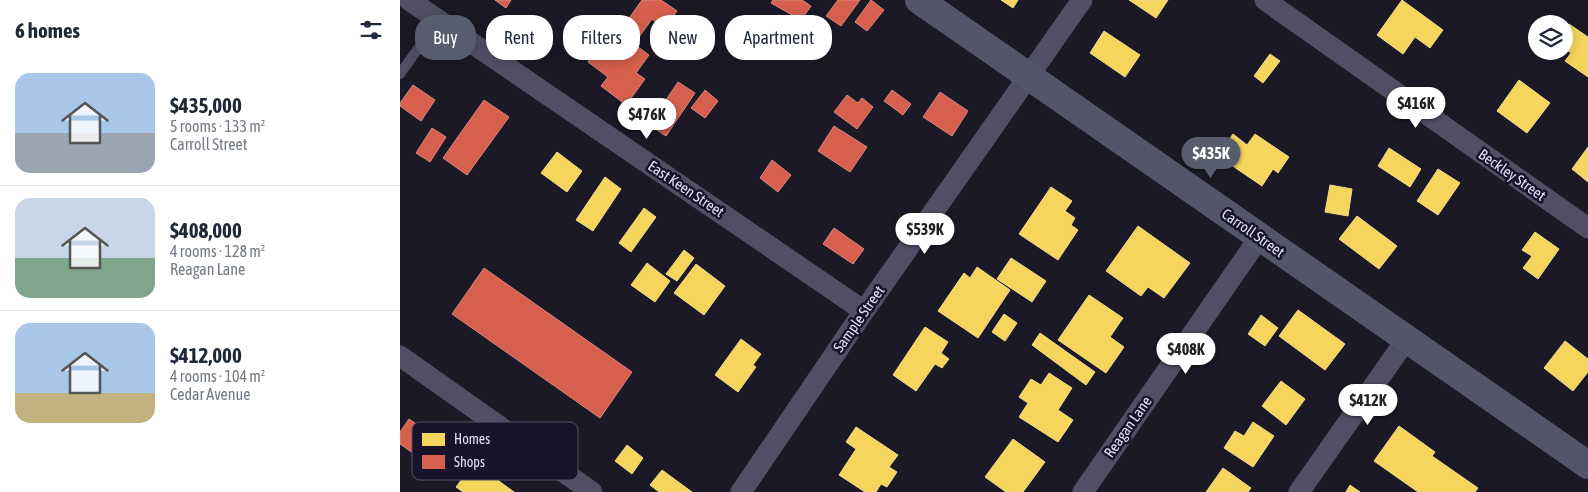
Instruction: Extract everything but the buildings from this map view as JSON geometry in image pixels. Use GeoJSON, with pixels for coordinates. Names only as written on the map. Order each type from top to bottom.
{"type":"FeatureCollection","features":[{"type":"Feature","properties":{"kind":"main road","name":"Carroll Street"},"geometry":{"type":"LineString","coordinates":[[919,0],[1588,465]]}},
{"type":"Feature","properties":{"kind":"street","name":"East Keen Street"},"geometry":{"type":"LineString","coordinates":[[409,0],[432,15]]}},
{"type":"Feature","properties":{"kind":"street","name":"Sample Street"},"geometry":{"type":"LineString","coordinates":[[741,492],[864,311],[1082,0]]}},
{"type":"Feature","properties":{"kind":"street","name":"Beckley Street"},"geometry":{"type":"LineString","coordinates":[[1265,0],[1588,228]]}},
{"type":"Feature","properties":{"kind":"street","name":"East Keen Street"},"geometry":{"type":"LineString","coordinates":[[476,45],[864,311]]}},
{"type":"Feature","properties":{"kind":"street","name":"Reagan Lane"},"geometry":{"type":"LineString","coordinates":[[1083,492],[1260,238]]}},
{"type":"Feature","properties":{"kind":"street"},"geometry":{"type":"LineString","coordinates":[[1299,492],[1406,340]]}},
{"type":"Feature","properties":{"kind":"street"},"geometry":{"type":"LineString","coordinates":[[400,356],[493,422]]}},
{"type":"Feature","properties":{"kind":"street"},"geometry":{"type":"LineString","coordinates":[[575,480],[592,492]]}},
{"type":"Feature","properties":{"kind":"lane"},"geometry":{"type":"LineString","coordinates":[[400,74],[415,53]]}}]}
